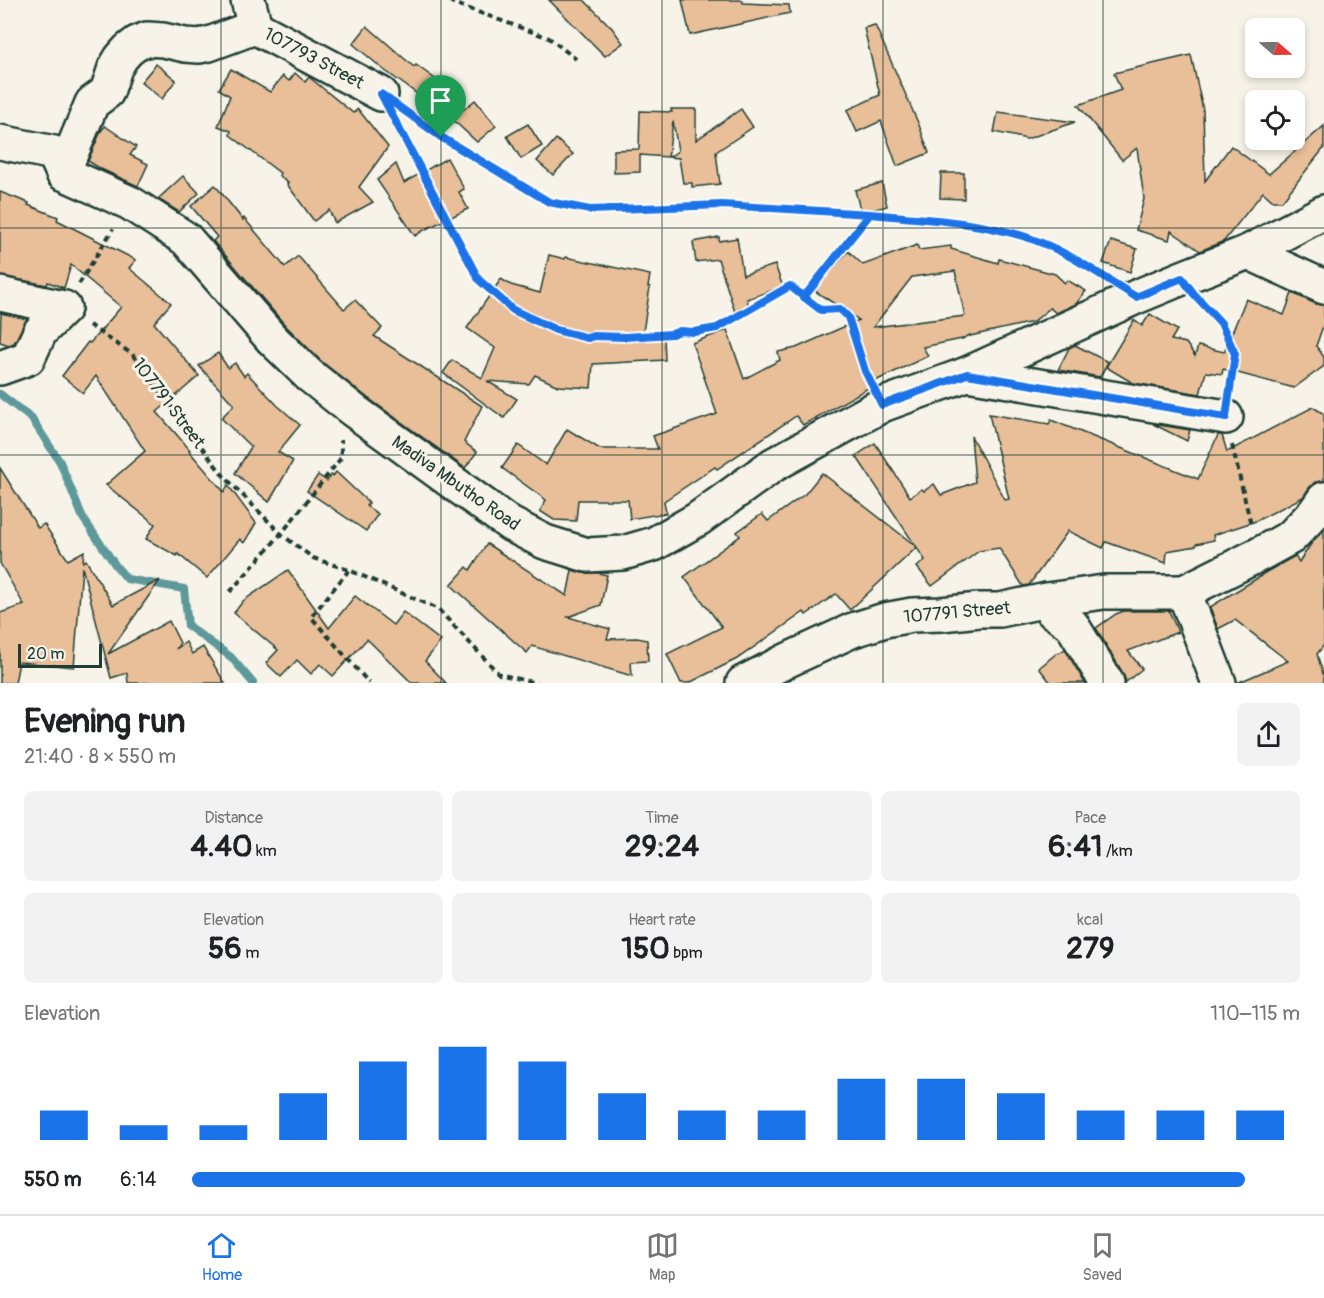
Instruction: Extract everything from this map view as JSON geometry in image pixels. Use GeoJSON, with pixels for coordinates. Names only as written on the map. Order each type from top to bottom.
{"type":"FeatureCollection","features":[{"type":"Feature","properties":{"kind":"street","name":"107793 Street"},"geometry":{"type":"LineString","coordinates":[[63,172],[92,103],[107,92],[121,58],[137,43],[147,39],[185,45],[209,44],[252,14],[381,94]]}},
{"type":"Feature","properties":{"kind":"street","name":"Madiva Mbutho Road"},"geometry":{"type":"LineString","coordinates":[[0,142],[54,153],[63,172],[130,203],[186,239],[272,339],[309,375],[353,411],[510,524],[545,542],[587,555],[623,553],[654,544],[698,519],[773,465],[882,405],[967,374],[1136,297],[1248,252],[1324,212]]}},
{"type":"Feature","properties":{"kind":"street"},"geometry":{"type":"LineString","coordinates":[[1248,252],[1324,287]]}},
{"type":"Feature","properties":{"kind":"street"},"geometry":{"type":"LineString","coordinates":[[0,294],[64,308]]}},
{"type":"Feature","properties":{"kind":"street"},"geometry":{"type":"LineString","coordinates":[[0,369],[28,358],[40,332],[64,308]]}},
{"type":"Feature","properties":{"kind":"street","name":"Madiva Mbutho Road"},"geometry":{"type":"LineString","coordinates":[[967,374],[1226,417]]}},
{"type":"Feature","properties":{"kind":"street","name":"107791 Street"},"geometry":{"type":"LineString","coordinates":[[743,683],[853,630],[885,620],[912,615],[1000,610],[1047,600],[1104,592],[1184,592],[1291,537],[1316,512],[1324,499]]}},
{"type":"Feature","properties":{"kind":"street"},"geometry":{"type":"LineString","coordinates":[[1184,592],[1219,683]]}},
{"type":"Feature","properties":{"kind":"street"},"geometry":{"type":"LineString","coordinates":[[1047,600],[1052,611],[1072,625],[1107,683]]}},
{"type":"Feature","properties":{"kind":"path"},"geometry":{"type":"LineString","coordinates":[[449,0],[549,38],[576,59]]}},
{"type":"Feature","properties":{"kind":"path"},"geometry":{"type":"LineString","coordinates":[[381,94],[479,280],[513,310],[556,330],[588,338],[672,334],[680,331],[694,332],[717,328],[790,286],[821,310],[840,309],[848,317],[865,371],[882,405]]}},
{"type":"Feature","properties":{"kind":"path","name":"107793 Street"},"geometry":{"type":"LineString","coordinates":[[381,94],[441,137],[549,202],[590,210],[722,205],[870,214],[968,224],[1026,237],[1070,256],[1136,297]]}},
{"type":"Feature","properties":{"kind":"path"},"geometry":{"type":"LineString","coordinates":[[64,308],[130,203]]}},
{"type":"Feature","properties":{"kind":"path"},"geometry":{"type":"LineString","coordinates":[[804,297],[870,214]]}},
{"type":"Feature","properties":{"kind":"path"},"geometry":{"type":"LineString","coordinates":[[1182,278],[1221,323],[1235,354],[1226,417],[1258,555]]}},
{"type":"Feature","properties":{"kind":"path","name":"107791 Street"},"geometry":{"type":"LineString","coordinates":[[64,308],[132,354],[222,474],[281,534],[313,558],[349,570],[438,609],[499,674],[536,683]]}},
{"type":"Feature","properties":{"kind":"path"},"geometry":{"type":"LineString","coordinates":[[230,592],[281,534],[341,458],[341,425],[353,411]]}},
{"type":"Feature","properties":{"kind":"path"},"geometry":{"type":"LineString","coordinates":[[349,570],[311,617],[369,683]]}},
{"type":"Feature","properties":{"kind":"building"},"geometry":{"type":"Polygon","coordinates":[[[549,0],[584,0],[612,28],[623,43],[605,56],[549,0]]]}},
{"type":"Feature","properties":{"kind":"building"},"geometry":{"type":"Polygon","coordinates":[[[682,0],[742,0],[743,3],[789,5],[790,13],[690,35],[682,0]]]}},
{"type":"Feature","properties":{"kind":"building"},"geometry":{"type":"Polygon","coordinates":[[[875,25],[929,153],[897,166],[881,121],[857,132],[847,110],[880,95],[864,28],[875,25]]]}},
{"type":"Feature","properties":{"kind":"building"},"geometry":{"type":"Polygon","coordinates":[[[367,26],[414,67],[416,65],[438,81],[435,84],[451,98],[441,111],[384,70],[353,44],[367,26]]]}},
{"type":"Feature","properties":{"kind":"building"},"geometry":{"type":"Polygon","coordinates":[[[1191,55],[1203,110],[1205,181],[1231,146],[1269,174],[1296,150],[1305,150],[1305,143],[1324,126],[1324,148],[1282,201],[1273,201],[1263,192],[1224,241],[1200,251],[1171,231],[1169,240],[1136,230],[1144,199],[1137,148],[1122,160],[1078,105],[1121,90],[1114,73],[1191,55]]]}},
{"type":"Feature","properties":{"kind":"building"},"geometry":{"type":"Polygon","coordinates":[[[156,64],[176,80],[162,99],[141,82],[156,64]]]}},
{"type":"Feature","properties":{"kind":"building"},"geometry":{"type":"Polygon","coordinates":[[[231,69],[270,92],[283,76],[289,81],[295,73],[305,82],[309,77],[353,113],[358,109],[388,147],[359,187],[373,202],[335,223],[329,210],[314,221],[288,183],[279,175],[280,173],[230,135],[231,131],[218,126],[230,96],[219,89],[231,69]]]}},
{"type":"Feature","properties":{"kind":"building"},"geometry":{"type":"Polygon","coordinates":[[[475,100],[496,126],[477,142],[452,119],[475,100]]]}},
{"type":"Feature","properties":{"kind":"building"},"geometry":{"type":"Polygon","coordinates":[[[671,109],[696,109],[696,140],[741,109],[753,127],[716,152],[720,184],[692,187],[692,183],[683,183],[679,158],[669,157],[678,151],[673,121],[668,157],[640,155],[640,172],[614,173],[614,150],[639,149],[640,111],[672,112],[671,109]]]}},
{"type":"Feature","properties":{"kind":"building"},"geometry":{"type":"Polygon","coordinates":[[[998,112],[1075,122],[1027,139],[994,132],[998,112]]]}},
{"type":"Feature","properties":{"kind":"building"},"geometry":{"type":"Polygon","coordinates":[[[528,124],[542,146],[521,159],[507,136],[528,124]]]}},
{"type":"Feature","properties":{"kind":"building"},"geometry":{"type":"Polygon","coordinates":[[[105,126],[136,147],[130,155],[148,164],[138,186],[88,161],[105,126]]]}},
{"type":"Feature","properties":{"kind":"building"},"geometry":{"type":"Polygon","coordinates":[[[556,139],[573,154],[553,175],[537,161],[556,139]]]}},
{"type":"Feature","properties":{"kind":"building"},"geometry":{"type":"Polygon","coordinates":[[[447,158],[464,189],[459,192],[468,209],[415,236],[377,180],[396,164],[404,183],[447,158]]]}},
{"type":"Feature","properties":{"kind":"building"},"geometry":{"type":"Polygon","coordinates":[[[941,173],[964,173],[964,199],[940,198],[941,173]]]}},
{"type":"Feature","properties":{"kind":"building"},"geometry":{"type":"Polygon","coordinates":[[[183,176],[199,193],[179,212],[158,199],[183,176]]]}},
{"type":"Feature","properties":{"kind":"building"},"geometry":{"type":"Polygon","coordinates":[[[882,183],[887,206],[861,213],[855,190],[882,183]]]}},
{"type":"Feature","properties":{"kind":"building"},"geometry":{"type":"Polygon","coordinates":[[[215,185],[285,267],[298,256],[344,309],[355,300],[382,328],[374,336],[482,406],[464,442],[477,452],[465,468],[321,361],[286,326],[213,241],[217,237],[191,206],[215,185]]]}},
{"type":"Feature","properties":{"kind":"building"},"geometry":{"type":"Polygon","coordinates":[[[0,192],[58,217],[57,220],[136,260],[129,268],[171,303],[154,323],[199,376],[157,412],[224,492],[228,485],[256,523],[244,543],[240,539],[207,578],[178,554],[177,556],[146,539],[155,524],[106,485],[145,451],[96,376],[83,393],[62,376],[88,342],[90,343],[121,307],[71,265],[64,288],[48,282],[47,285],[0,276],[0,192]]]}},
{"type":"Feature","properties":{"kind":"building"},"geometry":{"type":"Polygon","coordinates":[[[719,237],[719,241],[737,238],[743,275],[775,265],[783,287],[747,299],[750,312],[736,315],[718,259],[696,262],[693,242],[719,237]]]}},
{"type":"Feature","properties":{"kind":"building"},"geometry":{"type":"Polygon","coordinates":[[[1111,241],[1137,249],[1130,272],[1103,263],[1111,241]]]}},
{"type":"Feature","properties":{"kind":"building"},"geometry":{"type":"Polygon","coordinates":[[[917,245],[919,250],[951,246],[951,249],[998,263],[999,259],[1055,274],[1065,283],[1067,280],[1086,291],[1076,304],[1056,313],[1050,308],[1033,322],[923,347],[928,356],[869,384],[870,387],[803,425],[796,416],[717,469],[715,467],[664,501],[666,513],[630,519],[628,500],[578,500],[576,521],[554,520],[540,511],[546,500],[502,468],[518,445],[546,465],[567,429],[600,449],[658,449],[653,436],[717,414],[692,343],[727,330],[744,379],[780,360],[778,352],[796,348],[859,320],[815,291],[848,251],[863,265],[917,245]],[[955,271],[912,277],[873,327],[965,316],[955,271]]]}},
{"type":"Feature","properties":{"kind":"building"},"geometry":{"type":"Polygon","coordinates":[[[549,255],[650,275],[642,338],[664,336],[665,360],[593,364],[591,388],[558,386],[535,375],[529,384],[487,381],[517,399],[504,418],[443,373],[452,360],[482,378],[495,348],[467,328],[501,279],[511,285],[540,293],[549,255]]]}},
{"type":"Feature","properties":{"kind":"building"},"geometry":{"type":"Polygon","coordinates":[[[1292,293],[1316,304],[1324,305],[1324,323],[1316,346],[1324,357],[1324,366],[1294,388],[1223,369],[1222,374],[1206,372],[1200,394],[1133,383],[1106,367],[1134,320],[1142,326],[1150,314],[1177,330],[1171,340],[1186,343],[1195,356],[1198,346],[1224,352],[1246,299],[1284,315],[1292,293]]]}},
{"type":"Feature","properties":{"kind":"building"},"geometry":{"type":"Polygon","coordinates":[[[1,313],[27,319],[14,343],[9,345],[0,342],[1,313]]]}},
{"type":"Feature","properties":{"kind":"building"},"geometry":{"type":"Polygon","coordinates":[[[1075,345],[1108,362],[1100,377],[1058,370],[1069,348],[1075,345]]]}},
{"type":"Feature","properties":{"kind":"building"},"geometry":{"type":"Polygon","coordinates":[[[218,353],[228,368],[235,363],[244,376],[247,373],[277,405],[300,425],[278,452],[293,461],[269,502],[235,473],[251,447],[221,418],[234,405],[199,366],[218,353]]]}},
{"type":"Feature","properties":{"kind":"building"},"geometry":{"type":"Polygon","coordinates":[[[1313,407],[1324,414],[1324,481],[1315,482],[1303,497],[1256,521],[1213,535],[1214,540],[1167,551],[1166,563],[1106,542],[1103,548],[1068,531],[1029,585],[1023,586],[999,548],[979,551],[932,586],[917,567],[925,560],[856,456],[875,443],[910,497],[934,484],[941,495],[975,482],[971,436],[1005,500],[1009,499],[989,414],[1049,424],[1051,420],[1198,479],[1218,435],[1222,435],[1227,452],[1313,407]]]}},
{"type":"Feature","properties":{"kind":"building"},"geometry":{"type":"Polygon","coordinates":[[[1153,424],[1190,430],[1187,441],[1153,424]]]}},
{"type":"Feature","properties":{"kind":"building"},"geometry":{"type":"Polygon","coordinates":[[[0,468],[38,528],[44,524],[68,560],[84,551],[83,562],[86,560],[113,605],[160,580],[108,654],[169,621],[180,643],[176,649],[186,642],[192,654],[203,647],[225,683],[128,683],[127,673],[111,678],[82,567],[74,667],[19,662],[15,683],[0,683],[0,613],[24,605],[0,563],[0,468]]]}},
{"type":"Feature","properties":{"kind":"building"},"geometry":{"type":"Polygon","coordinates":[[[336,472],[369,503],[366,506],[378,514],[366,531],[307,491],[318,475],[327,481],[336,472]]]}},
{"type":"Feature","properties":{"kind":"building"},"geometry":{"type":"Polygon","coordinates":[[[822,473],[917,547],[850,610],[836,594],[806,615],[804,612],[737,659],[689,683],[681,683],[667,654],[722,627],[684,577],[740,536],[737,532],[762,514],[768,521],[805,494],[822,473]]]}},
{"type":"Feature","properties":{"kind":"building"},"geometry":{"type":"Polygon","coordinates":[[[1324,530],[1324,645],[1317,654],[1324,683],[1237,683],[1288,661],[1235,620],[1218,629],[1210,607],[1295,556],[1299,562],[1313,541],[1324,530]]]}},
{"type":"Feature","properties":{"kind":"building"},"geometry":{"type":"Polygon","coordinates":[[[487,544],[567,596],[572,570],[607,575],[601,605],[568,617],[610,629],[607,639],[647,640],[648,661],[631,662],[632,676],[532,646],[527,653],[451,585],[467,567],[470,570],[487,544]]]}},
{"type":"Feature","properties":{"kind":"building"},"geometry":{"type":"Polygon","coordinates":[[[288,570],[329,628],[355,596],[393,625],[403,612],[441,641],[425,661],[446,683],[412,683],[367,639],[333,676],[320,664],[311,674],[297,660],[281,677],[266,663],[278,650],[234,613],[243,601],[288,570]]]}},
{"type":"Feature","properties":{"kind":"building"},"geometry":{"type":"Polygon","coordinates":[[[1124,611],[1169,611],[1178,632],[1128,651],[1142,669],[1126,682],[1096,628],[1124,611]]]}},
{"type":"Feature","properties":{"kind":"building"},"geometry":{"type":"Polygon","coordinates":[[[1065,649],[1085,683],[1051,683],[1039,668],[1065,649]]]}},
{"type":"Feature","properties":{"kind":"waterway"},"geometry":{"type":"LineString","coordinates":[[0,394],[32,419],[60,462],[83,518],[127,579],[184,589],[188,626],[231,657],[253,683]]}},
{"type":"Feature","properties":{"kind":"route"},"geometry":{"type":"LineString","coordinates":[[441,137],[381,94],[479,280],[513,310],[556,330],[588,338],[672,334],[680,331],[694,332],[717,328],[790,286],[804,297],[837,256],[870,214],[968,224],[1026,237],[1070,256],[1136,297],[1182,278],[1221,323],[1235,354],[1226,417],[967,374],[882,405],[865,371],[848,317],[840,309],[821,310],[804,297],[870,214],[722,205],[590,210],[549,202],[441,137]]}}]}
